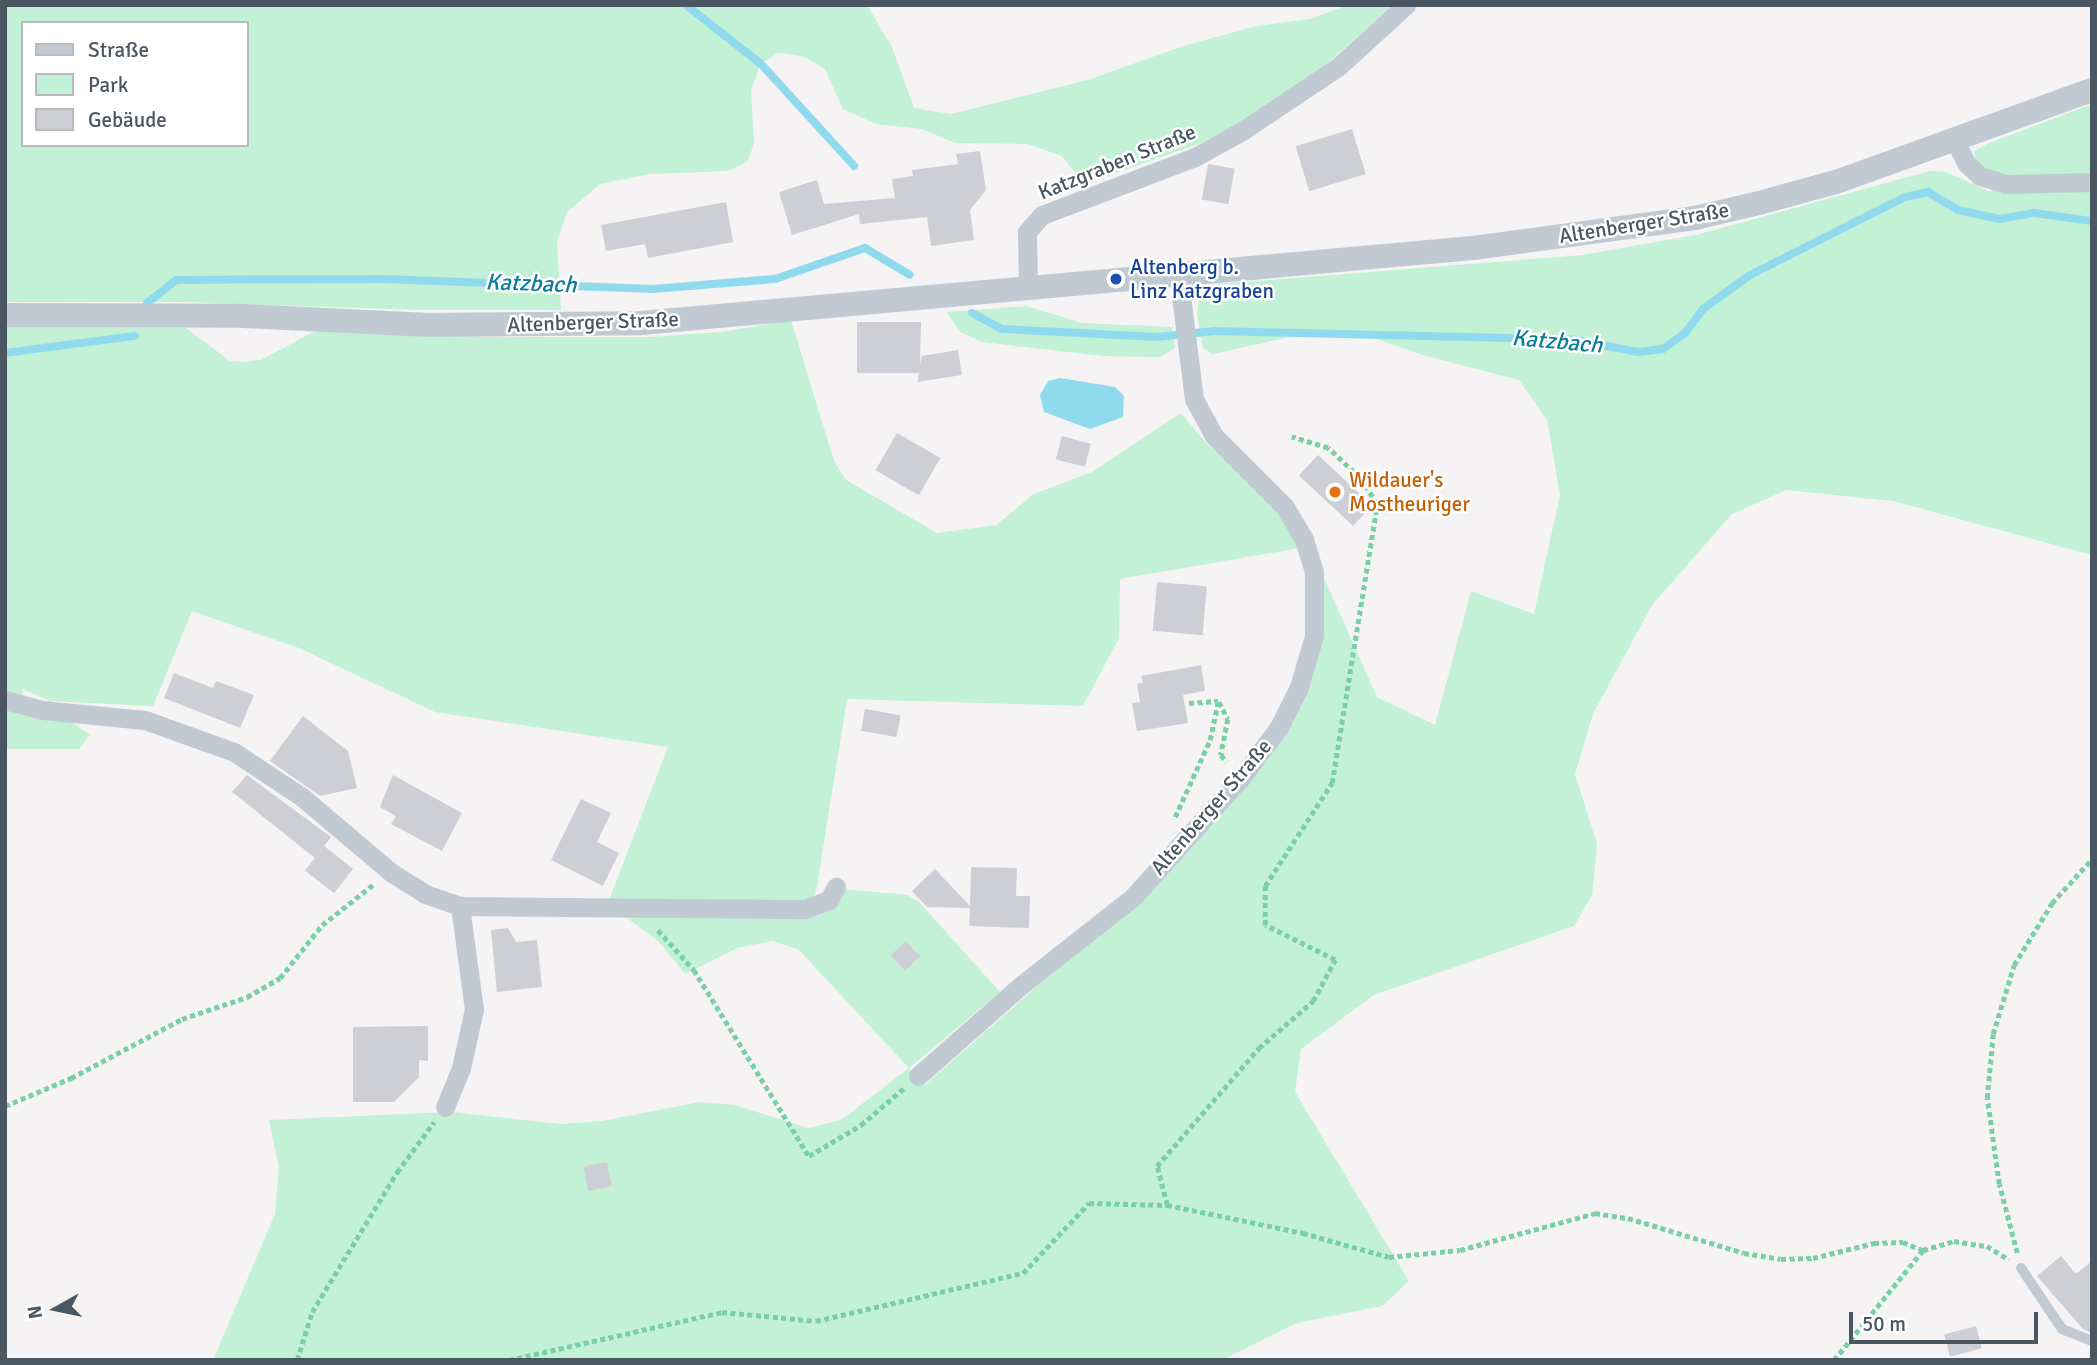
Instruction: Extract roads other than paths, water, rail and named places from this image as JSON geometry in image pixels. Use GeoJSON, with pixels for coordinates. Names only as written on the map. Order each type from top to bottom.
{"type":"FeatureCollection","features":[{"type":"Feature","properties":{"kind":"street","name":"Katzgraben Straße"},"geometry":{"type":"LineString","coordinates":[[1028,286],[1027,232],[1042,215],[1195,157],[1242,131],[1338,66],[1406,5]]}},
{"type":"Feature","properties":{"kind":"street","name":"Altenberger Straße"},"geometry":{"type":"LineString","coordinates":[[5,315],[243,316],[429,325],[641,323],[1028,286],[1474,248],[1695,218],[1836,182],[2092,90]]}},
{"type":"Feature","properties":{"kind":"street"},"geometry":{"type":"LineString","coordinates":[[1955,141],[1966,163],[1980,176],[2006,184],[2092,182]]}},
{"type":"Feature","properties":{"kind":"street","name":"Altenberger Straße"},"geometry":{"type":"LineString","coordinates":[[918,1076],[1020,986],[1133,897],[1241,778],[1279,727],[1299,687],[1314,636],[1314,572],[1304,540],[1285,508],[1214,436],[1194,399],[1185,345],[1178,273]]}},
{"type":"Feature","properties":{"kind":"street"},"geometry":{"type":"LineString","coordinates":[[5,700],[43,710],[145,720],[223,747],[302,797],[392,873],[425,894],[460,906],[631,910],[805,909],[829,900],[836,887]]}},
{"type":"Feature","properties":{"kind":"street"},"geometry":{"type":"LineString","coordinates":[[445,1107],[461,1068],[474,1010],[460,906]]}},
{"type":"Feature","properties":{"kind":"lane"},"geometry":{"type":"LineString","coordinates":[[2021,1268],[2062,1329],[2092,1341]]}},
{"type":"Feature","properties":{"kind":"water"},"geometry":{"type":"Polygon","coordinates":[[[1060,378],[1115,387],[1124,396],[1123,417],[1090,429],[1044,412],[1040,395],[1048,381],[1060,378]]]}},
{"type":"Feature","properties":{"kind":"waterway"},"geometry":{"type":"LineString","coordinates":[[686,5],[761,64],[854,166]]}},
{"type":"Feature","properties":{"kind":"waterway","name":"Katzbach"},"geometry":{"type":"LineString","coordinates":[[972,313],[1002,329],[1157,337],[1215,331],[1576,340],[1638,352],[1663,349],[1685,333],[1703,309],[1750,275],[1905,197],[1928,192],[1958,210],[2000,219],[2034,213],[2092,221]]}},
{"type":"Feature","properties":{"kind":"waterway","name":"Katzbach"},"geometry":{"type":"LineString","coordinates":[[147,303],[176,280],[382,279],[653,289],[775,279],[865,248],[910,275]]}},
{"type":"Feature","properties":{"kind":"waterway","name":"Katzbach"},"geometry":{"type":"LineString","coordinates":[[5,353],[135,336]]}},
{"type":"Feature","properties":{"kind":"place","name":"Altenberg b. Linz Katzgraben"},"geometry":{"type":"Point","coordinates":[1116,279]}},
{"type":"Feature","properties":{"kind":"place","name":"Wildauer's Mostheuriger"},"geometry":{"type":"Point","coordinates":[1335,492]}}]}
